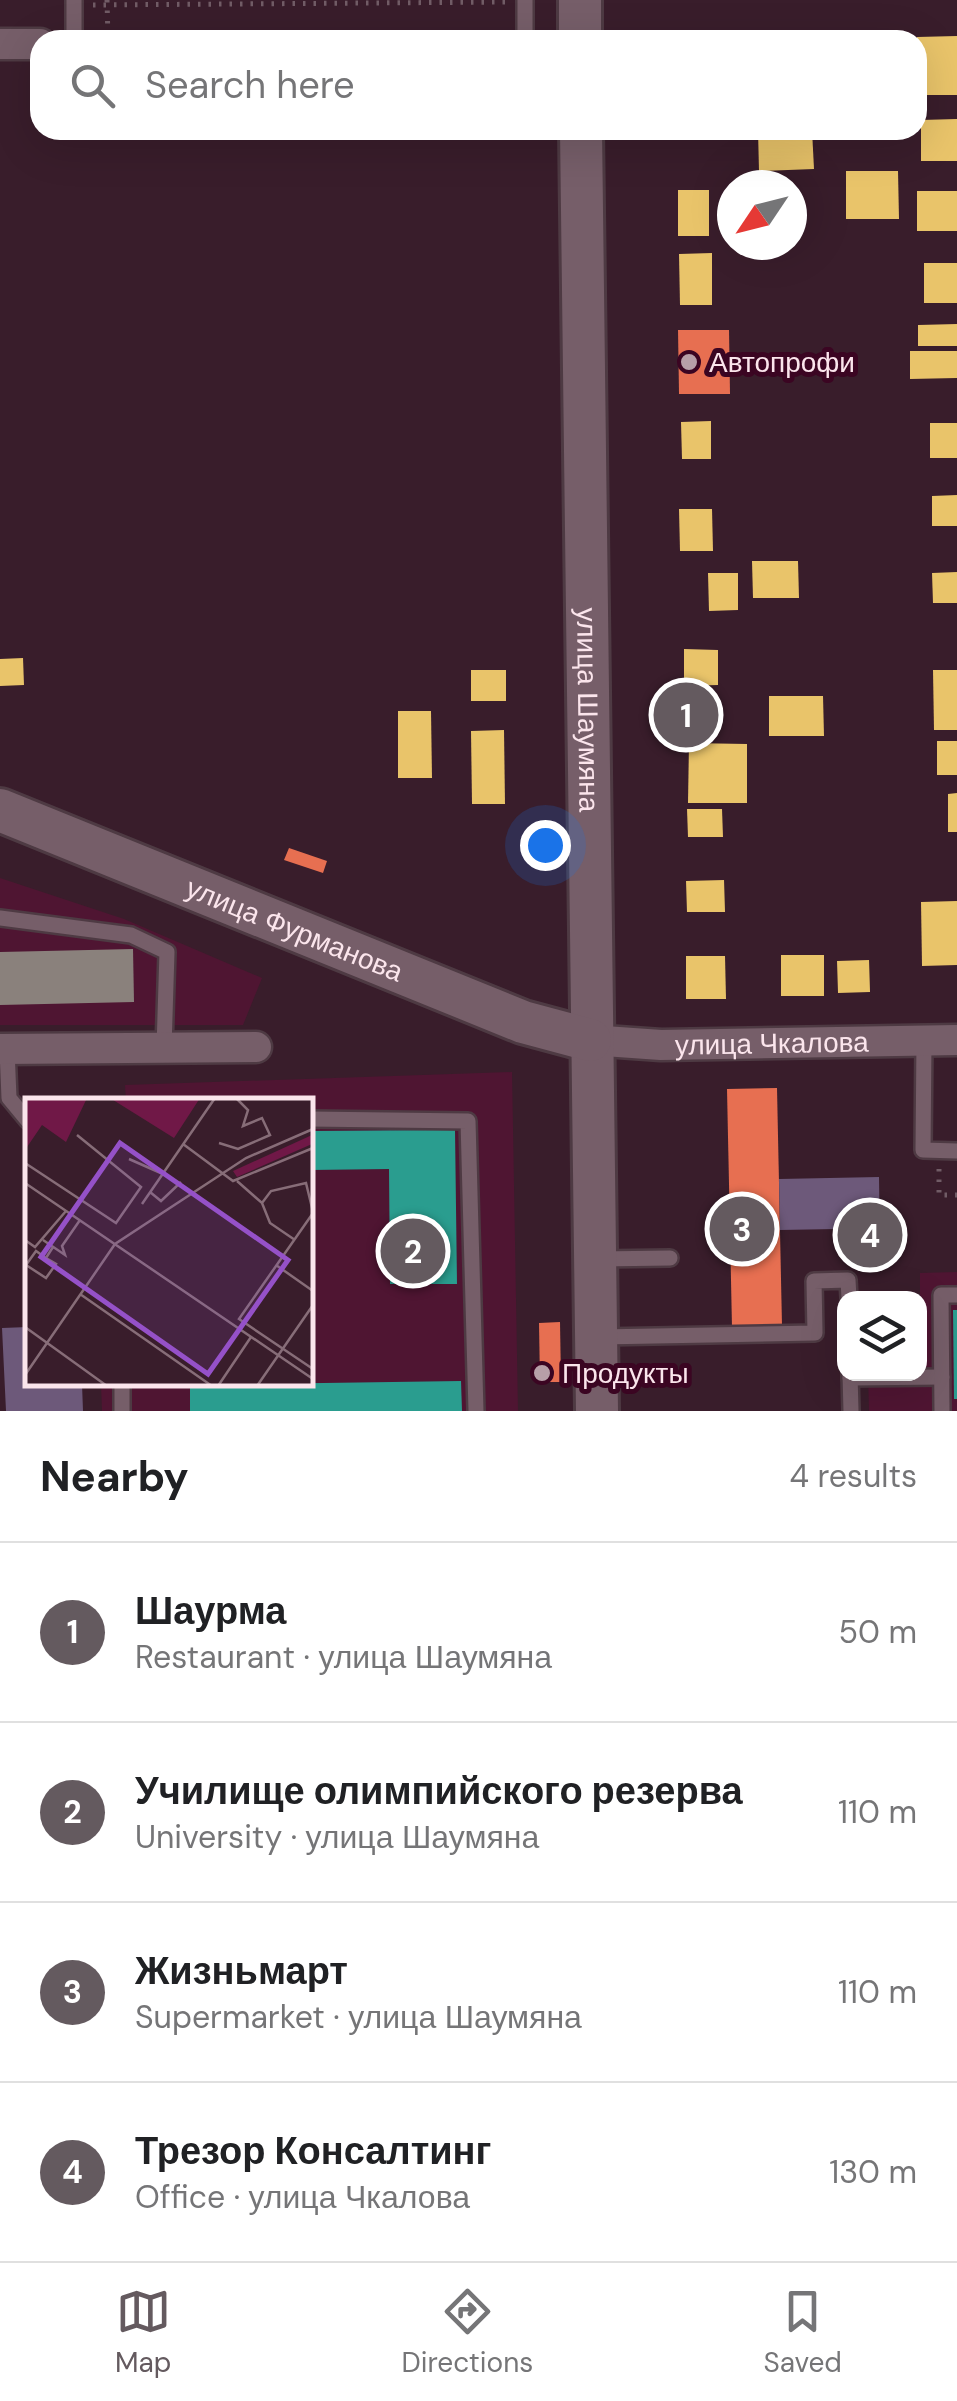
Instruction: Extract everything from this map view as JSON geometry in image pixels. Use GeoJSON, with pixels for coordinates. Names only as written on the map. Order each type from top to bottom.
{"type":"FeatureCollection","features":[{"type":"Feature","properties":{"kind":"street"},"geometry":{"type":"LineString","coordinates":[[580,0],[580,30]]}},
{"type":"Feature","properties":{"kind":"street"},"geometry":{"type":"LineString","coordinates":[[0,44],[30,44]]}},
{"type":"Feature","properties":{"kind":"street","name":"улица Шаумяна"},"geometry":{"type":"LineString","coordinates":[[581,140],[597,1411]]}},
{"type":"Feature","properties":{"kind":"street","name":"улица Фурманова"},"geometry":{"type":"LineString","coordinates":[[0,810],[524,1022],[590,1040]]}},
{"type":"Feature","properties":{"kind":"street","name":"улица Чкалова"},"geometry":{"type":"LineString","coordinates":[[590,1040],[660,1045],[957,1040]]}},
{"type":"Feature","properties":{"kind":"street"},"geometry":{"type":"LineString","coordinates":[[4,1049],[256,1047]]}},
{"type":"Feature","properties":{"kind":"lane"},"geometry":{"type":"LineString","coordinates":[[525,1],[525,30]]}},
{"type":"Feature","properties":{"kind":"lane"},"geometry":{"type":"LineString","coordinates":[[74,3],[74,30]]}},
{"type":"Feature","properties":{"kind":"lane"},"geometry":{"type":"LineString","coordinates":[[0,918],[131,935],[167,952],[164,1048]]}},
{"type":"Feature","properties":{"kind":"lane"},"geometry":{"type":"LineString","coordinates":[[924,1041],[924,1150],[957,1151]]}},
{"type":"Feature","properties":{"kind":"lane"},"geometry":{"type":"LineString","coordinates":[[4,1049],[9,1098],[25,1117]]}},
{"type":"Feature","properties":{"kind":"lane"},"geometry":{"type":"LineString","coordinates":[[312,1119],[468,1122],[476,1411]]}},
{"type":"Feature","properties":{"kind":"lane"},"geometry":{"type":"LineString","coordinates":[[924,1140],[957,1140]]}},
{"type":"Feature","properties":{"kind":"lane"},"geometry":{"type":"LineString","coordinates":[[594,1259],[670,1258]]}},
{"type":"Feature","properties":{"kind":"lane"},"geometry":{"type":"LineString","coordinates":[[596,1337],[815,1333],[814,1280],[848,1280],[849,1291]]}},
{"type":"Feature","properties":{"kind":"lane"},"geometry":{"type":"LineString","coordinates":[[942,1411],[940,1295],[957,1294]]}},
{"type":"Feature","properties":{"kind":"lane"},"geometry":{"type":"LineString","coordinates":[[927,1377],[942,1377]]}},
{"type":"Feature","properties":{"kind":"lane"},"geometry":{"type":"LineString","coordinates":[[850,1381],[851,1411]]}},
{"type":"Feature","properties":{"kind":"path"},"geometry":{"type":"LineString","coordinates":[[74,3],[525,1]]}},
{"type":"Feature","properties":{"kind":"path"},"geometry":{"type":"LineString","coordinates":[[107,3],[108,30]]}},
{"type":"Feature","properties":{"kind":"shaded area"},"geometry":{"type":"Polygon","coordinates":[[[0,878],[124,919],[262,978],[243,1025],[0,1025],[0,878]]]}},
{"type":"Feature","properties":{"kind":"shaded area"},"geometry":{"type":"Polygon","coordinates":[[[512,1072],[518,1411],[102,1411],[101,1386],[312,1386],[312,1098],[126,1098],[125,1085],[512,1072]]]}},
{"type":"Feature","properties":{"kind":"shaded area"},"geometry":{"type":"Polygon","coordinates":[[[957,1272],[957,1411],[869,1411],[868,1381],[927,1381],[927,1291],[920,1291],[920,1273],[957,1272]]]}},
{"type":"Feature","properties":{"kind":"building: Homes"},"geometry":{"type":"Polygon","coordinates":[[[957,36],[957,95],[927,95],[927,37],[957,36]]]}},
{"type":"Feature","properties":{"kind":"building: Homes"},"geometry":{"type":"Polygon","coordinates":[[[957,119],[957,161],[921,161],[921,140],[927,140],[927,120],[957,119]]]}},
{"type":"Feature","properties":{"kind":"building: Homes"},"geometry":{"type":"Polygon","coordinates":[[[758,140],[813,140],[814,169],[759,170],[758,140]]]}},
{"type":"Feature","properties":{"kind":"building: Homes"},"geometry":{"type":"Polygon","coordinates":[[[846,171],[898,171],[899,219],[846,219],[846,171]]]}},
{"type":"Feature","properties":{"kind":"building: Homes"},"geometry":{"type":"Polygon","coordinates":[[[678,190],[709,190],[709,236],[678,236],[678,190]]]}},
{"type":"Feature","properties":{"kind":"building: Homes"},"geometry":{"type":"Polygon","coordinates":[[[917,191],[957,191],[957,231],[917,231],[917,191]]]}},
{"type":"Feature","properties":{"kind":"building: Homes"},"geometry":{"type":"Polygon","coordinates":[[[712,253],[712,305],[680,305],[679,254],[712,253]]]}},
{"type":"Feature","properties":{"kind":"building: Homes"},"geometry":{"type":"Polygon","coordinates":[[[924,263],[957,263],[957,303],[924,303],[924,263]]]}},
{"type":"Feature","properties":{"kind":"building: Homes"},"geometry":{"type":"Polygon","coordinates":[[[957,324],[957,346],[918,346],[918,325],[957,324]]]}},
{"type":"Feature","properties":{"kind":"building: Homes"},"geometry":{"type":"Polygon","coordinates":[[[910,351],[957,351],[957,378],[910,379],[910,351]]]}},
{"type":"Feature","properties":{"kind":"building: Homes"},"geometry":{"type":"Polygon","coordinates":[[[711,421],[711,459],[682,459],[681,422],[711,421]]]}},
{"type":"Feature","properties":{"kind":"building: Homes"},"geometry":{"type":"Polygon","coordinates":[[[930,423],[957,423],[957,458],[930,458],[930,423]]]}},
{"type":"Feature","properties":{"kind":"building: Homes"},"geometry":{"type":"Polygon","coordinates":[[[957,495],[957,526],[932,526],[932,496],[957,495]]]}},
{"type":"Feature","properties":{"kind":"building: Homes"},"geometry":{"type":"Polygon","coordinates":[[[679,509],[712,509],[713,551],[680,551],[679,509]]]}},
{"type":"Feature","properties":{"kind":"building: Homes"},"geometry":{"type":"Polygon","coordinates":[[[752,561],[798,561],[799,598],[753,598],[752,561]]]}},
{"type":"Feature","properties":{"kind":"building: Homes"},"geometry":{"type":"Polygon","coordinates":[[[957,572],[957,603],[933,603],[932,573],[957,572]]]}},
{"type":"Feature","properties":{"kind":"building: Homes"},"geometry":{"type":"Polygon","coordinates":[[[708,573],[738,573],[738,610],[709,611],[708,573]]]}},
{"type":"Feature","properties":{"kind":"building: Homes"},"geometry":{"type":"Polygon","coordinates":[[[684,649],[718,650],[718,685],[684,686],[684,649]]]}},
{"type":"Feature","properties":{"kind":"building: Homes"},"geometry":{"type":"Polygon","coordinates":[[[23,658],[24,685],[0,686],[0,659],[23,658]]]}},
{"type":"Feature","properties":{"kind":"building: Homes"},"geometry":{"type":"Polygon","coordinates":[[[471,670],[506,670],[506,701],[471,701],[471,670]]]}},
{"type":"Feature","properties":{"kind":"building: Homes"},"geometry":{"type":"Polygon","coordinates":[[[933,670],[957,670],[957,730],[934,730],[933,670]]]}},
{"type":"Feature","properties":{"kind":"building: Homes"},"geometry":{"type":"Polygon","coordinates":[[[769,696],[823,696],[824,736],[769,736],[769,696]]]}},
{"type":"Feature","properties":{"kind":"building: Homes"},"geometry":{"type":"Polygon","coordinates":[[[398,711],[431,711],[432,778],[398,778],[398,711]]]}},
{"type":"Feature","properties":{"kind":"building: Homes"},"geometry":{"type":"Polygon","coordinates":[[[504,730],[505,804],[472,804],[471,731],[504,730]]]}},
{"type":"Feature","properties":{"kind":"building: Homes"},"geometry":{"type":"Polygon","coordinates":[[[937,741],[957,741],[957,775],[937,775],[937,741]]]}},
{"type":"Feature","properties":{"kind":"building: Homes"},"geometry":{"type":"Polygon","coordinates":[[[689,743],[747,744],[747,803],[688,803],[689,743]]]}},
{"type":"Feature","properties":{"kind":"building: Homes"},"geometry":{"type":"Polygon","coordinates":[[[957,793],[957,832],[948,832],[948,794],[957,793]]]}},
{"type":"Feature","properties":{"kind":"building: Homes"},"geometry":{"type":"Polygon","coordinates":[[[687,809],[722,809],[723,837],[688,837],[687,809]]]}},
{"type":"Feature","properties":{"kind":"building: Homes"},"geometry":{"type":"Polygon","coordinates":[[[724,880],[725,912],[687,912],[686,881],[724,880]]]}},
{"type":"Feature","properties":{"kind":"building: Homes"},"geometry":{"type":"Polygon","coordinates":[[[957,901],[957,965],[922,966],[921,902],[957,901]]]}},
{"type":"Feature","properties":{"kind":"building: Homes"},"geometry":{"type":"Polygon","coordinates":[[[781,955],[824,955],[824,996],[781,996],[781,955]]]}},
{"type":"Feature","properties":{"kind":"building: Homes"},"geometry":{"type":"Polygon","coordinates":[[[686,956],[725,956],[726,999],[686,999],[686,956]]]}},
{"type":"Feature","properties":{"kind":"building: Homes"},"geometry":{"type":"Polygon","coordinates":[[[869,960],[870,992],[838,993],[837,961],[869,960]]]}},
{"type":"Feature","properties":{"kind":"building: Shops"},"geometry":{"type":"Polygon","coordinates":[[[678,330],[729,330],[730,394],[679,394],[678,330]]]}},
{"type":"Feature","properties":{"kind":"building: Shops"},"geometry":{"type":"Polygon","coordinates":[[[670,692],[695,692],[696,741],[670,741],[670,692]]]}},
{"type":"Feature","properties":{"kind":"building: Shops"},"geometry":{"type":"Polygon","coordinates":[[[289,848],[327,861],[323,873],[284,860],[289,848]]]}},
{"type":"Feature","properties":{"kind":"building: Shops"},"geometry":{"type":"Polygon","coordinates":[[[777,1088],[782,1326],[732,1327],[727,1089],[777,1088]]]}},
{"type":"Feature","properties":{"kind":"building: Shops"},"geometry":{"type":"Polygon","coordinates":[[[560,1322],[561,1382],[540,1382],[539,1323],[560,1322]]]}},
{"type":"Feature","properties":{"kind":"building: Offices"},"geometry":{"type":"Polygon","coordinates":[[[879,1177],[880,1250],[836,1251],[836,1229],[780,1230],[779,1179],[879,1177]]]}},
{"type":"Feature","properties":{"kind":"building: Offices"},"geometry":{"type":"Polygon","coordinates":[[[25,1327],[25,1386],[82,1386],[83,1411],[6,1411],[2,1328],[25,1327]]]}},
{"type":"Feature","properties":{"kind":"building: Schools"},"geometry":{"type":"Polygon","coordinates":[[[455,1130],[457,1284],[390,1284],[389,1169],[312,1170],[312,1131],[455,1130]]]}},
{"type":"Feature","properties":{"kind":"building: Schools"},"geometry":{"type":"Polygon","coordinates":[[[953,1310],[957,1310],[957,1399],[954,1399],[953,1310]]]}},
{"type":"Feature","properties":{"kind":"building: Schools"},"geometry":{"type":"Polygon","coordinates":[[[461,1381],[462,1411],[190,1411],[190,1386],[461,1381]]]}},
{"type":"Feature","properties":{"kind":"building: Industry"},"geometry":{"type":"Polygon","coordinates":[[[133,949],[134,1002],[0,1005],[0,952],[133,949]]]}},
{"type":"Feature","properties":{"kind":"place","name":"Автопрофи"},"geometry":{"type":"Point","coordinates":[689,362]}},
{"type":"Feature","properties":{"kind":"place","name":"Шаурма"},"geometry":{"type":"Point","coordinates":[686,715]}},
{"type":"Feature","properties":{"kind":"place","name":"Жизньмарт"},"geometry":{"type":"Point","coordinates":[742,1229]}},
{"type":"Feature","properties":{"kind":"place","name":"Трезор Консалтинг"},"geometry":{"type":"Point","coordinates":[870,1235]}},
{"type":"Feature","properties":{"kind":"place","name":"Училище олимпийского резерва"},"geometry":{"type":"Point","coordinates":[413,1251]}},
{"type":"Feature","properties":{"kind":"place","name":"Продукты"},"geometry":{"type":"Point","coordinates":[542,1373]}}]}
